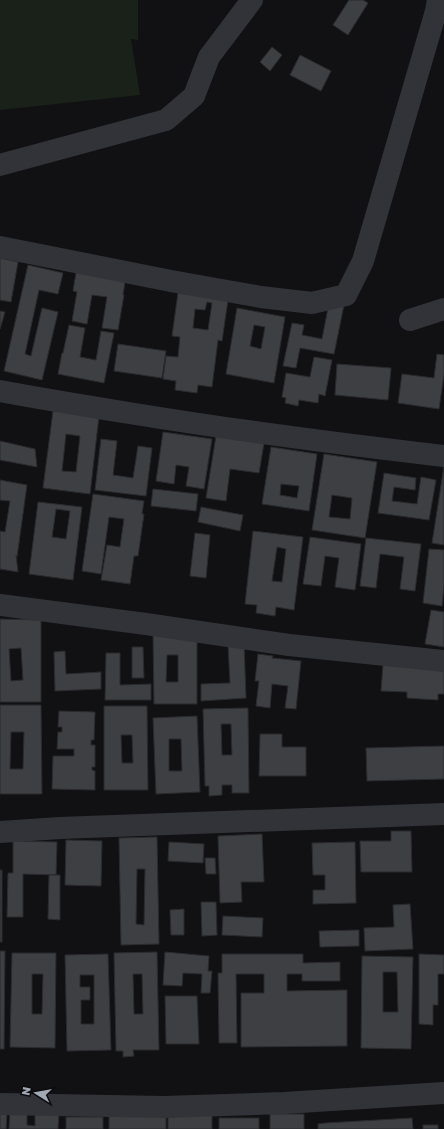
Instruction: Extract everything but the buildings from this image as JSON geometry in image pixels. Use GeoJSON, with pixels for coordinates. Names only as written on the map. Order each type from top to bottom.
{"type":"FeatureCollection","features":[{"type":"Feature","properties":{"kind":"street"},"geometry":{"type":"LineString","coordinates":[[0,165],[166,120],[194,96],[209,57],[252,0]]}},
{"type":"Feature","properties":{"kind":"street"},"geometry":{"type":"LineString","coordinates":[[0,247],[261,297],[312,303],[346,295],[363,261],[438,0]]}},
{"type":"Feature","properties":{"kind":"street"},"geometry":{"type":"LineString","coordinates":[[410,320],[444,309]]}},
{"type":"Feature","properties":{"kind":"street"},"geometry":{"type":"LineString","coordinates":[[0,391],[220,428],[444,456]]}},
{"type":"Feature","properties":{"kind":"street"},"geometry":{"type":"LineString","coordinates":[[0,605],[289,645],[444,661]]}},
{"type":"Feature","properties":{"kind":"street"},"geometry":{"type":"LineString","coordinates":[[0,832],[91,827],[444,814]]}},
{"type":"Feature","properties":{"kind":"street"},"geometry":{"type":"LineString","coordinates":[[0,1104],[164,1107],[284,1103],[444,1093]]}},
{"type":"Feature","properties":{"kind":"shaded area"},"geometry":{"type":"Polygon","coordinates":[[[0,0],[138,0],[138,40],[131,39],[140,95],[0,110],[0,0]]]}}]}
